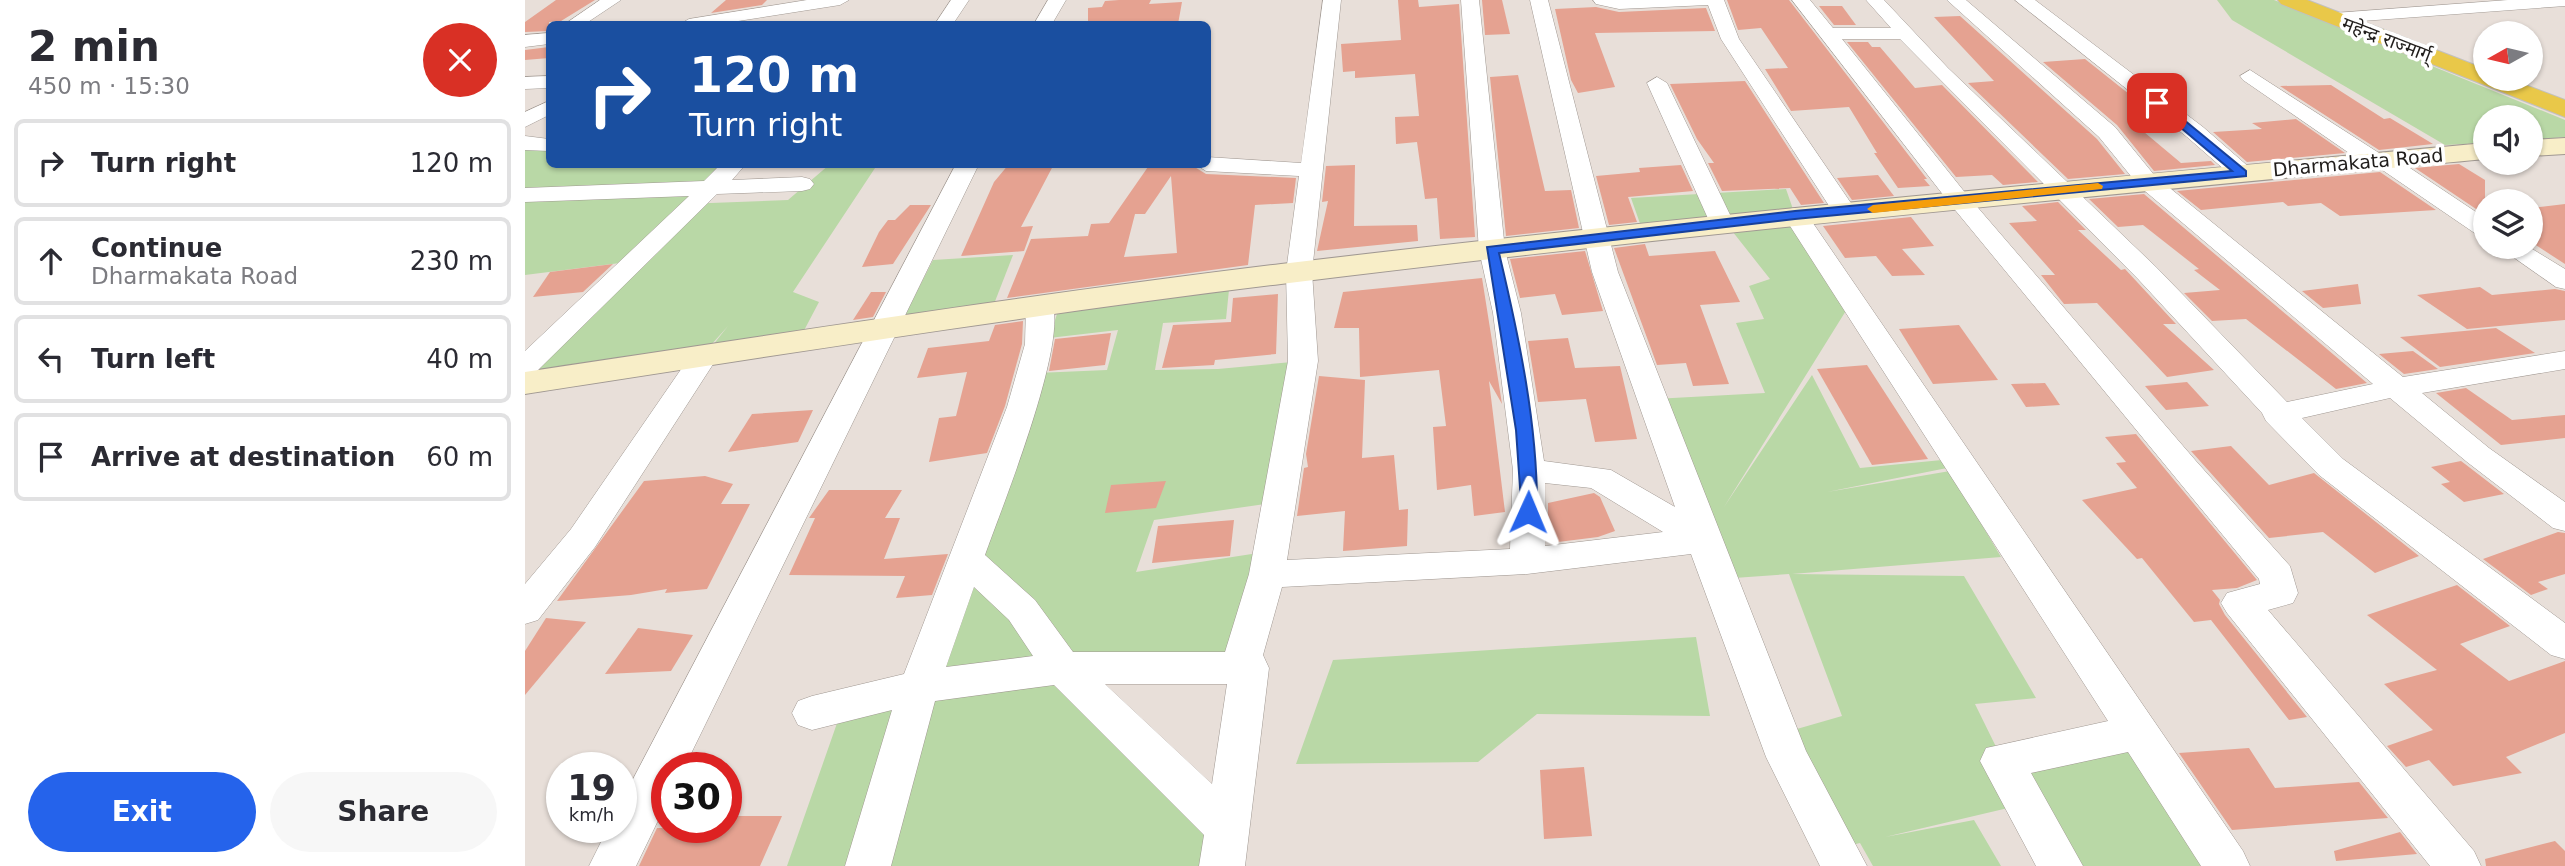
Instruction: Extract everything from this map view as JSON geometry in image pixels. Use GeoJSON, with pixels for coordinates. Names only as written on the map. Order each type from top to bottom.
{"type":"FeatureCollection","features":[{"type":"Feature","properties":{"kind":"highway","name":"महेन्द्र राज्मार्ग्"},"geometry":{"type":"LineString","coordinates":[[2288,0],[2473,72]]}},
{"type":"Feature","properties":{"kind":"highway","name":"महेन्द्र राज्मार्ग्"},"geometry":{"type":"LineString","coordinates":[[2520,91],[2565,109]]}},
{"type":"Feature","properties":{"kind":"street"},"geometry":{"type":"LineString","coordinates":[[579,21],[613,0]]}},
{"type":"Feature","properties":{"kind":"street"},"geometry":{"type":"LineString","coordinates":[[685,21],[715,0]]}},
{"type":"Feature","properties":{"kind":"street"},"geometry":{"type":"LineString","coordinates":[[708,21],[840,0]]}},
{"type":"Feature","properties":{"kind":"street"},"geometry":{"type":"LineString","coordinates":[[946,21],[960,0]]}},
{"type":"Feature","properties":{"kind":"street"},"geometry":{"type":"LineString","coordinates":[[1045,21],[1056,0],[1080,0]]}},
{"type":"Feature","properties":{"kind":"street"},"geometry":{"type":"LineString","coordinates":[[1224,847],[1249,668],[1244,655],[1266,574],[1304,361],[1299,272],[1332,0]]}},
{"type":"Feature","properties":{"kind":"street"},"geometry":{"type":"LineString","coordinates":[[1470,0],[1492,250],[1507,313],[1529,470],[1527,561]]}},
{"type":"Feature","properties":{"kind":"street"},"geometry":{"type":"LineString","coordinates":[[1539,0],[1595,238],[1703,540],[1787,757],[1844,866]]}},
{"type":"Feature","properties":{"kind":"street"},"geometry":{"type":"LineString","coordinates":[[1602,0],[1619,4],[1715,0],[1730,38],[1845,212]]}},
{"type":"Feature","properties":{"kind":"street"},"geometry":{"type":"LineString","coordinates":[[1801,0],[1959,200],[2184,469],[2277,575],[2280,593],[2240,603],[2458,866]]}},
{"type":"Feature","properties":{"kind":"street"},"geometry":{"type":"LineString","coordinates":[[1875,0],[1904,33],[2059,190],[2147,273],[2277,414],[2331,467],[2565,644]]}},
{"type":"Feature","properties":{"kind":"street"},"geometry":{"type":"LineString","coordinates":[[1956,0],[2107,132],[2147,181],[2478,456],[2565,519]]}},
{"type":"Feature","properties":{"kind":"street"},"geometry":{"type":"LineString","coordinates":[[2024,0],[2195,132],[2242,173]]}},
{"type":"Feature","properties":{"kind":"street"},"geometry":{"type":"LineString","coordinates":[[2335,18],[2531,1],[2565,1]]}},
{"type":"Feature","properties":{"kind":"street"},"geometry":{"type":"LineString","coordinates":[[798,21],[803,6]]}},
{"type":"Feature","properties":{"kind":"street"},"geometry":{"type":"LineString","coordinates":[[1828,34],[1904,33]]}},
{"type":"Feature","properties":{"kind":"street"},"geometry":{"type":"LineString","coordinates":[[525,41],[546,39]]}},
{"type":"Feature","properties":{"kind":"street"},"geometry":{"type":"LineString","coordinates":[[2250,76],[2473,221]]}},
{"type":"Feature","properties":{"kind":"street"},"geometry":{"type":"LineString","coordinates":[[525,83],[546,82]]}},
{"type":"Feature","properties":{"kind":"street"},"geometry":{"type":"LineString","coordinates":[[1657,83],[1722,223]]}},
{"type":"Feature","properties":{"kind":"street"},"geometry":{"type":"LineString","coordinates":[[525,121],[546,109]]}},
{"type":"Feature","properties":{"kind":"street"},"geometry":{"type":"LineString","coordinates":[[525,143],[546,145]]}},
{"type":"Feature","properties":{"kind":"street"},"geometry":{"type":"LineString","coordinates":[[2543,147],[2565,146]]}},
{"type":"Feature","properties":{"kind":"street","name":"Dharmakata Road"},"geometry":{"type":"LineString","coordinates":[[525,383],[1040,305],[1299,272],[1795,215],[2473,152]]}},
{"type":"Feature","properties":{"kind":"street"},"geometry":{"type":"LineString","coordinates":[[1211,164],[1311,170]]}},
{"type":"Feature","properties":{"kind":"street"},"geometry":{"type":"LineString","coordinates":[[525,367],[731,168]]}},
{"type":"Feature","properties":{"kind":"street"},"geometry":{"type":"LineString","coordinates":[[612,866],[966,168]]}},
{"type":"Feature","properties":{"kind":"street"},"geometry":{"type":"LineString","coordinates":[[525,195],[802,184]]}},
{"type":"Feature","properties":{"kind":"street"},"geometry":{"type":"LineString","coordinates":[[1795,215],[2227,866]]}},
{"type":"Feature","properties":{"kind":"street"},"geometry":{"type":"LineString","coordinates":[[2531,259],[2565,281]]}},
{"type":"Feature","properties":{"kind":"street"},"geometry":{"type":"LineString","coordinates":[[867,866],[919,687],[1022,407],[1039,344],[1040,305]]}},
{"type":"Feature","properties":{"kind":"street"},"geometry":{"type":"LineString","coordinates":[[525,610],[583,538],[705,355]]}},
{"type":"Feature","properties":{"kind":"street"},"geometry":{"type":"LineString","coordinates":[[2277,414],[2395,388],[2565,360]]}},
{"type":"Feature","properties":{"kind":"street"},"geometry":{"type":"LineString","coordinates":[[1529,470],[1599,478],[1703,540]]}},
{"type":"Feature","properties":{"kind":"street"},"geometry":{"type":"LineString","coordinates":[[1266,574],[1527,561],[1703,540]]}},
{"type":"Feature","properties":{"kind":"street"},"geometry":{"type":"LineString","coordinates":[[967,559],[1022,610],[1062,668],[1224,847]]}},
{"type":"Feature","properties":{"kind":"street"},"geometry":{"type":"LineString","coordinates":[[812,713],[919,687],[1062,668],[1249,668]]}},
{"type":"Feature","properties":{"kind":"street"},"geometry":{"type":"LineString","coordinates":[[2060,866],[2001,761],[2139,732]]}},
{"type":"Feature","properties":{"kind":"green space"},"geometry":{"type":"Polygon","coordinates":[[[2217,0],[2274,0],[2398,48],[2473,83],[2473,91],[2494,91],[2528,105],[2473,105],[2473,144],[2445,145],[2232,20],[2217,0]]]}},
{"type":"Feature","properties":{"kind":"green space"},"geometry":{"type":"Polygon","coordinates":[[[2543,111],[2565,120],[2565,137],[2543,139],[2543,111]]]}},
{"type":"Feature","properties":{"kind":"green space"},"geometry":{"type":"Polygon","coordinates":[[[525,148],[546,148],[546,168],[722,168],[684,204],[788,200],[825,168],[875,168],[793,292],[819,302],[799,340],[705,355],[728,326],[703,354],[526,380],[620,263],[525,275],[525,148]]]}},
{"type":"Feature","properties":{"kind":"green space"},"geometry":{"type":"Polygon","coordinates":[[[1786,189],[1795,215],[1852,301],[1724,507],[1812,375],[1860,468],[1942,460],[1947,468],[1827,492],[1950,471],[2001,557],[1792,574],[1964,576],[2036,698],[1975,704],[2003,761],[2126,742],[2204,866],[2060,866],[2025,804],[1885,837],[1974,820],[2001,866],[1873,866],[1860,843],[1835,849],[1783,733],[1842,716],[1789,574],[1720,579],[1654,399],[1765,393],[1736,323],[1764,319],[1749,286],[1770,279],[1725,222],[1643,232],[1631,198],[1786,189]]]}},
{"type":"Feature","properties":{"kind":"green space"},"geometry":{"type":"Polygon","coordinates":[[[1013,255],[994,304],[904,317],[933,260],[1013,255]]]}},
{"type":"Feature","properties":{"kind":"green space"},"geometry":{"type":"Polygon","coordinates":[[[1230,280],[1226,319],[1163,323],[1155,370],[1218,369],[1303,361],[1279,502],[1154,520],[1136,572],[1271,551],[1242,665],[1072,673],[1211,829],[1217,866],[787,866],[842,709],[928,694],[1037,373],[1107,370],[1118,330],[1049,338],[1061,302],[1230,280]]]}},
{"type":"Feature","properties":{"kind":"green space"},"geometry":{"type":"Polygon","coordinates":[[[1696,637],[1710,716],[1537,714],[1478,762],[1296,764],[1333,660],[1696,637]]]}},
{"type":"Feature","properties":{"kind":"building"},"geometry":{"type":"Polygon","coordinates":[[[556,0],[595,0],[561,21],[546,21],[546,31],[525,32],[525,22],[556,0]]]}},
{"type":"Feature","properties":{"kind":"building"},"geometry":{"type":"Polygon","coordinates":[[[726,0],[767,0],[762,5],[711,13],[726,0]]]}},
{"type":"Feature","properties":{"kind":"building"},"geometry":{"type":"Polygon","coordinates":[[[1151,0],[1149,4],[1182,2],[1179,21],[1088,21],[1088,8],[1102,7],[1105,1],[1151,0]]]}},
{"type":"Feature","properties":{"kind":"building"},"geometry":{"type":"Polygon","coordinates":[[[1398,0],[1418,0],[1419,7],[1459,4],[1475,237],[1440,239],[1437,198],[1425,199],[1417,142],[1396,144],[1395,117],[1419,116],[1415,74],[1355,78],[1355,71],[1343,72],[1341,44],[1401,40],[1398,0]]]}},
{"type":"Feature","properties":{"kind":"building"},"geometry":{"type":"Polygon","coordinates":[[[1482,0],[1502,0],[1510,34],[1485,35],[1482,0]]]}},
{"type":"Feature","properties":{"kind":"building"},"geometry":{"type":"Polygon","coordinates":[[[1727,0],[1789,0],[1930,186],[1898,188],[1874,153],[1877,153],[1849,107],[1791,111],[1765,69],[1788,68],[1761,28],[1738,30],[1727,0]]]}},
{"type":"Feature","properties":{"kind":"building"},"geometry":{"type":"Polygon","coordinates":[[[1819,6],[1842,6],[1856,25],[1834,25],[1819,6]]]}},
{"type":"Feature","properties":{"kind":"building"},"geometry":{"type":"Polygon","coordinates":[[[1596,7],[1619,12],[1706,8],[1715,31],[1595,33],[1615,87],[1578,93],[1571,80],[1555,9],[1596,7]]]}},
{"type":"Feature","properties":{"kind":"building"},"geometry":{"type":"Polygon","coordinates":[[[1960,16],[2097,139],[2125,174],[2068,179],[1968,83],[1994,81],[1934,17],[1960,16]]]}},
{"type":"Feature","properties":{"kind":"building"},"geometry":{"type":"Polygon","coordinates":[[[1847,42],[1868,42],[1872,47],[1880,47],[1915,88],[1942,85],[2038,182],[2003,185],[1992,175],[1956,177],[1847,42]]]}},
{"type":"Feature","properties":{"kind":"building"},"geometry":{"type":"Polygon","coordinates":[[[546,47],[546,58],[525,60],[525,50],[546,47]]]}},
{"type":"Feature","properties":{"kind":"building"},"geometry":{"type":"Polygon","coordinates":[[[2085,59],[2168,125],[2138,127],[2181,163],[2211,161],[2215,165],[2154,171],[2117,125],[2043,62],[2085,59]]]}},
{"type":"Feature","properties":{"kind":"building"},"geometry":{"type":"Polygon","coordinates":[[[1518,75],[1545,191],[1571,190],[1579,228],[1506,236],[1490,77],[1518,75]]]}},
{"type":"Feature","properties":{"kind":"building"},"geometry":{"type":"Polygon","coordinates":[[[1745,81],[1824,203],[1801,205],[1790,188],[1722,191],[1708,163],[1714,163],[1697,139],[1670,84],[1745,81]]]}},
{"type":"Feature","properties":{"kind":"building"},"geometry":{"type":"Polygon","coordinates":[[[2331,85],[2384,119],[2390,118],[2433,144],[2379,150],[2280,86],[2331,85]]]}},
{"type":"Feature","properties":{"kind":"building"},"geometry":{"type":"Polygon","coordinates":[[[2296,119],[2345,153],[2247,162],[2213,132],[2262,129],[2252,123],[2296,119]]]}},
{"type":"Feature","properties":{"kind":"building"},"geometry":{"type":"Polygon","coordinates":[[[2459,164],[2485,180],[2485,189],[2473,189],[2473,207],[2415,168],[2459,164]]]}},
{"type":"Feature","properties":{"kind":"building"},"geometry":{"type":"Polygon","coordinates":[[[1355,165],[1354,226],[1417,225],[1418,241],[1317,251],[1328,201],[1322,202],[1326,166],[1355,165]]]}},
{"type":"Feature","properties":{"kind":"building"},"geometry":{"type":"Polygon","coordinates":[[[1681,165],[1693,191],[1628,197],[1637,222],[1609,225],[1596,176],[1640,172],[1639,168],[1681,165]]]}},
{"type":"Feature","properties":{"kind":"building"},"geometry":{"type":"Polygon","coordinates":[[[1006,168],[1052,168],[1021,227],[1033,226],[1024,251],[961,256],[994,182],[1006,168]]]}},
{"type":"Feature","properties":{"kind":"building"},"geometry":{"type":"Polygon","coordinates":[[[1147,168],[1196,168],[1206,174],[1296,178],[1293,203],[1255,205],[1248,265],[1007,298],[1031,239],[1088,236],[1091,224],[1109,223],[1147,168]],[[1171,176],[1145,214],[1135,214],[1124,257],[1177,253],[1171,176]]]}},
{"type":"Feature","properties":{"kind":"building"},"geometry":{"type":"Polygon","coordinates":[[[2380,172],[2436,210],[2340,216],[2321,203],[2288,206],[2283,202],[2201,210],[2177,191],[2380,172]]]}},
{"type":"Feature","properties":{"kind":"building"},"geometry":{"type":"Polygon","coordinates":[[[1878,175],[1894,196],[1852,200],[1837,178],[1878,175]]]}},
{"type":"Feature","properties":{"kind":"building"},"geometry":{"type":"Polygon","coordinates":[[[2144,194],[2367,383],[2336,389],[2246,319],[2212,321],[2184,293],[2220,290],[2194,270],[2199,269],[2143,225],[2118,227],[2089,199],[2144,194]]]}},
{"type":"Feature","properties":{"kind":"building"},"geometry":{"type":"Polygon","coordinates":[[[2058,202],[2086,230],[2078,230],[2121,270],[2125,269],[2176,324],[2163,324],[2214,370],[2167,377],[2097,303],[2064,304],[2041,275],[2055,275],[2009,223],[2037,221],[2022,206],[2058,202]]]}},
{"type":"Feature","properties":{"kind":"building"},"geometry":{"type":"Polygon","coordinates":[[[2565,204],[2565,264],[2543,250],[2543,207],[2565,204]]]}},
{"type":"Feature","properties":{"kind":"building"},"geometry":{"type":"Polygon","coordinates":[[[910,205],[931,205],[893,264],[862,267],[888,220],[895,220],[910,205]]]}},
{"type":"Feature","properties":{"kind":"building"},"geometry":{"type":"Polygon","coordinates":[[[1911,217],[1934,246],[1902,249],[1925,275],[1892,276],[1876,256],[1845,258],[1823,226],[1911,217]]]}},
{"type":"Feature","properties":{"kind":"building"},"geometry":{"type":"Polygon","coordinates":[[[1645,244],[1649,256],[1715,251],[1740,302],[1700,305],[1729,384],[1693,386],[1686,363],[1657,365],[1614,248],[1645,244]]]}},
{"type":"Feature","properties":{"kind":"building"},"geometry":{"type":"Polygon","coordinates":[[[1585,251],[1603,311],[1562,315],[1555,294],[1520,298],[1510,259],[1585,251]]]}},
{"type":"Feature","properties":{"kind":"building"},"geometry":{"type":"Polygon","coordinates":[[[613,264],[583,292],[533,297],[550,272],[613,264]]]}},
{"type":"Feature","properties":{"kind":"building"},"geometry":{"type":"Polygon","coordinates":[[[1482,278],[1502,404],[1489,381],[1505,512],[1474,516],[1471,485],[1437,490],[1433,427],[1446,426],[1439,370],[1360,377],[1359,328],[1334,328],[1343,292],[1482,278]]]}},
{"type":"Feature","properties":{"kind":"building"},"geometry":{"type":"Polygon","coordinates":[[[2358,284],[2361,304],[2323,308],[2302,291],[2358,284]]]}},
{"type":"Feature","properties":{"kind":"building"},"geometry":{"type":"Polygon","coordinates":[[[2480,287],[2492,295],[2555,289],[2565,291],[2565,320],[2467,329],[2417,295],[2480,287]]]}},
{"type":"Feature","properties":{"kind":"building"},"geometry":{"type":"Polygon","coordinates":[[[871,292],[886,292],[873,317],[853,320],[871,292]]]}},
{"type":"Feature","properties":{"kind":"building"},"geometry":{"type":"Polygon","coordinates":[[[1278,294],[1276,354],[1215,360],[1214,365],[1162,368],[1173,325],[1231,322],[1233,298],[1278,294]]]}},
{"type":"Feature","properties":{"kind":"building"},"geometry":{"type":"Polygon","coordinates":[[[1023,321],[1022,344],[1005,406],[987,453],[929,462],[939,418],[956,416],[967,372],[917,378],[928,348],[989,341],[995,325],[1023,321]]]}},
{"type":"Feature","properties":{"kind":"building"},"geometry":{"type":"Polygon","coordinates":[[[1959,325],[1998,380],[1933,384],[1899,329],[1959,325]]]}},
{"type":"Feature","properties":{"kind":"building"},"geometry":{"type":"Polygon","coordinates":[[[2496,328],[2535,353],[2440,367],[2400,337],[2496,328]]]}},
{"type":"Feature","properties":{"kind":"building"},"geometry":{"type":"Polygon","coordinates":[[[1111,333],[1105,365],[1049,371],[1055,339],[1111,333]]]}},
{"type":"Feature","properties":{"kind":"building"},"geometry":{"type":"Polygon","coordinates":[[[1568,338],[1575,368],[1620,366],[1637,439],[1595,442],[1586,399],[1538,402],[1528,341],[1568,338]]]}},
{"type":"Feature","properties":{"kind":"building"},"geometry":{"type":"Polygon","coordinates":[[[2413,351],[2438,369],[2404,374],[2379,354],[2413,351]]]}},
{"type":"Feature","properties":{"kind":"building"},"geometry":{"type":"Polygon","coordinates":[[[1867,365],[1928,459],[1872,465],[1817,369],[1867,365]]]}},
{"type":"Feature","properties":{"kind":"building"},"geometry":{"type":"Polygon","coordinates":[[[1319,376],[1365,380],[1362,458],[1394,455],[1399,510],[1408,509],[1407,546],[1343,551],[1345,511],[1297,516],[1304,468],[1308,467],[1306,454],[1319,376]]]}},
{"type":"Feature","properties":{"kind":"building"},"geometry":{"type":"Polygon","coordinates":[[[2187,382],[2209,406],[2166,410],[2145,386],[2187,382]]]}},
{"type":"Feature","properties":{"kind":"building"},"geometry":{"type":"Polygon","coordinates":[[[2045,383],[2060,405],[2026,407],[2011,384],[2045,383]]]}},
{"type":"Feature","properties":{"kind":"building"},"geometry":{"type":"Polygon","coordinates":[[[2466,388],[2512,420],[2565,415],[2565,438],[2501,445],[2436,393],[2466,388]]]}},
{"type":"Feature","properties":{"kind":"building"},"geometry":{"type":"Polygon","coordinates":[[[813,410],[798,442],[728,452],[752,414],[813,410]]]}},
{"type":"Feature","properties":{"kind":"building"},"geometry":{"type":"Polygon","coordinates":[[[2136,434],[2257,580],[2237,588],[2212,590],[2220,600],[2219,604],[2225,615],[2307,717],[2289,720],[2211,620],[2194,622],[2142,558],[2137,559],[2082,500],[2137,488],[2116,463],[2126,462],[2105,437],[2136,434]]]}},
{"type":"Feature","properties":{"kind":"building"},"geometry":{"type":"Polygon","coordinates":[[[2231,446],[2269,485],[2314,473],[2419,556],[2375,573],[2323,532],[2269,538],[2191,451],[2231,446]]]}},
{"type":"Feature","properties":{"kind":"building"},"geometry":{"type":"Polygon","coordinates":[[[2461,461],[2504,494],[2464,502],[2441,484],[2450,482],[2431,467],[2461,461]]]}},
{"type":"Feature","properties":{"kind":"building"},"geometry":{"type":"Polygon","coordinates":[[[705,476],[733,484],[721,504],[750,504],[707,589],[665,593],[667,589],[557,601],[644,481],[705,476]]]}},
{"type":"Feature","properties":{"kind":"building"},"geometry":{"type":"Polygon","coordinates":[[[1166,481],[1156,508],[1105,513],[1111,485],[1166,481]]]}},
{"type":"Feature","properties":{"kind":"building"},"geometry":{"type":"Polygon","coordinates":[[[829,490],[902,490],[885,518],[900,518],[884,559],[948,554],[932,595],[896,598],[905,576],[789,575],[815,518],[809,518],[829,490]]]}},
{"type":"Feature","properties":{"kind":"building"},"geometry":{"type":"Polygon","coordinates":[[[1594,493],[1600,497],[1615,531],[1598,537],[1558,542],[1548,517],[1548,503],[1594,493]]]}},
{"type":"Feature","properties":{"kind":"building"},"geometry":{"type":"Polygon","coordinates":[[[1234,520],[1230,556],[1152,563],[1158,526],[1234,520]]]}},
{"type":"Feature","properties":{"kind":"building"},"geometry":{"type":"Polygon","coordinates":[[[2558,532],[2565,533],[2565,574],[2538,582],[2548,589],[2531,595],[2483,559],[2558,532]]]}},
{"type":"Feature","properties":{"kind":"building"},"geometry":{"type":"Polygon","coordinates":[[[2457,585],[2510,626],[2460,644],[2509,681],[2565,661],[2565,733],[2506,757],[2522,773],[2453,786],[2429,760],[2406,767],[2387,746],[2433,730],[2384,684],[2437,670],[2367,615],[2457,585]]]}},
{"type":"Feature","properties":{"kind":"building"},"geometry":{"type":"Polygon","coordinates":[[[546,618],[586,622],[525,695],[525,651],[546,618]]]}},
{"type":"Feature","properties":{"kind":"building"},"geometry":{"type":"Polygon","coordinates":[[[638,628],[693,635],[671,671],[605,674],[638,628]]]}},
{"type":"Feature","properties":{"kind":"building"},"geometry":{"type":"Polygon","coordinates":[[[2249,748],[2275,788],[2359,782],[2388,818],[2232,830],[2179,753],[2249,748]]]}},
{"type":"Feature","properties":{"kind":"building"},"geometry":{"type":"Polygon","coordinates":[[[1584,767],[1592,836],[1544,839],[1540,770],[1584,767]]]}},
{"type":"Feature","properties":{"kind":"building"},"geometry":{"type":"Polygon","coordinates":[[[742,816],[782,816],[760,866],[639,866],[651,841],[651,843],[742,843],[742,816]]]}},
{"type":"Feature","properties":{"kind":"building"},"geometry":{"type":"Polygon","coordinates":[[[2400,832],[2417,854],[2336,861],[2334,851],[2400,832]]]}},
{"type":"Feature","properties":{"kind":"building"},"geometry":{"type":"Polygon","coordinates":[[[2555,841],[2565,851],[2565,866],[2486,866],[2485,859],[2555,841]]]}},
{"type":"Feature","properties":{"kind":"slow traffic"},"geometry":{"type":"LineString","coordinates":[[1873,209],[2098,186]]}},
{"type":"Feature","properties":{"kind":"route"},"geometry":{"type":"LineString","coordinates":[[1528,512],[1529,470],[1524,430],[1507,313],[1492,250],[1725,222],[2242,173],[2157,103]]}}]}
